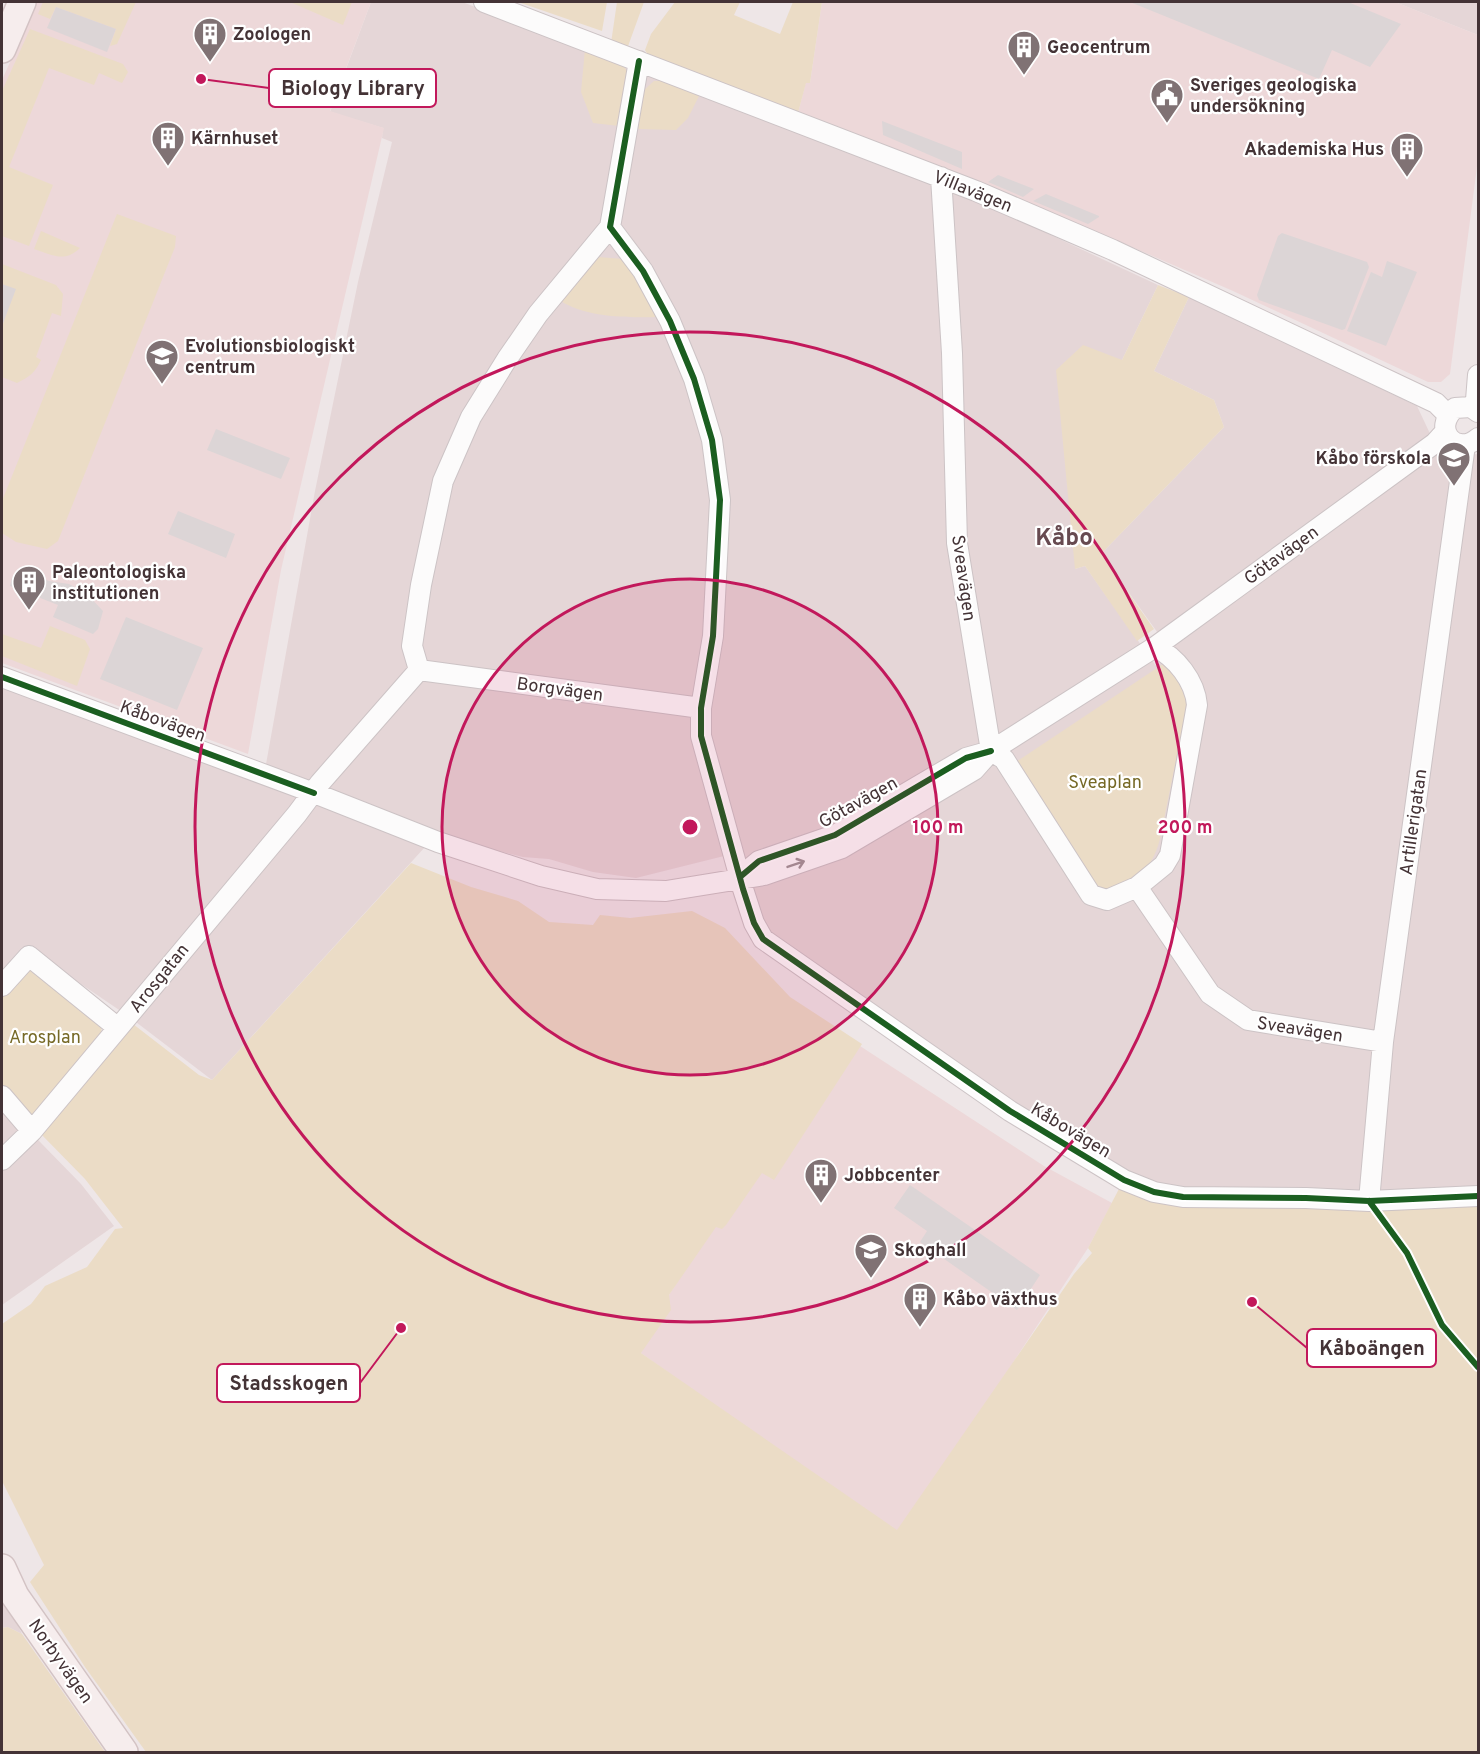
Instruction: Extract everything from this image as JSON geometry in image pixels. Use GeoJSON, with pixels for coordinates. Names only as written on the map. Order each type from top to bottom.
{"type":"FeatureCollection","features":[{"type":"Feature","properties":{"kind":"street"},"geometry":{"type":"LineString","coordinates":[[2,49],[22,2]]}},
{"type":"Feature","properties":{"kind":"street","name":"Villavägen"},"geometry":{"type":"LineString","coordinates":[[484,2],[941,177],[1113,250],[1436,403],[1455,443],[1472,441]]}},
{"type":"Feature","properties":{"kind":"street"},"geometry":{"type":"LineString","coordinates":[[419,670],[412,646],[421,585],[443,481],[471,417],[507,359],[538,314],[610,227],[639,62]]}},
{"type":"Feature","properties":{"kind":"street","name":"Sveavägen"},"geometry":{"type":"LineString","coordinates":[[941,177],[952,353],[957,543],[991,751]]}},
{"type":"Feature","properties":{"kind":"street"},"geometry":{"type":"LineString","coordinates":[[610,227],[643,271],[670,321],[694,379],[712,440],[720,500],[713,636],[701,708],[701,736],[740,878]]}},
{"type":"Feature","properties":{"kind":"street"},"geometry":{"type":"LineString","coordinates":[[1446,423],[1461,405],[1475,410],[1479,375]]}},
{"type":"Feature","properties":{"kind":"street","name":"Götavägen"},"geometry":{"type":"LineString","coordinates":[[740,878],[759,861],[835,835],[966,758],[991,751],[1155,647],[1435,443],[1446,423]]}},
{"type":"Feature","properties":{"kind":"street","name":"Artillerigatan"},"geometry":{"type":"LineString","coordinates":[[1369,1201],[1383,1042],[1472,441]]}},
{"type":"Feature","properties":{"kind":"street"},"geometry":{"type":"LineString","coordinates":[[991,751],[1004,759],[1091,895],[1107,900],[1137,887],[1164,865],[1170,855],[1197,705],[1196,693],[1191,681],[1166,652],[1155,647]]}},
{"type":"Feature","properties":{"kind":"street","name":"Borgvägen"},"geometry":{"type":"LineString","coordinates":[[419,670],[701,708]]}},
{"type":"Feature","properties":{"kind":"street","name":"Arosgatan"},"geometry":{"type":"LineString","coordinates":[[2,1161],[32,1131],[320,783],[419,670]]}},
{"type":"Feature","properties":{"kind":"street","name":"Kåbovägen"},"geometry":{"type":"LineString","coordinates":[[2,677],[501,864],[597,889],[666,891],[740,878],[754,923],[763,939],[776,950],[968,1084],[1124,1180],[1154,1192],[1183,1197],[1369,1201],[1479,1196]]}},
{"type":"Feature","properties":{"kind":"street","name":"Sveavägen"},"geometry":{"type":"LineString","coordinates":[[1137,887],[1210,994],[1248,1020],[1383,1042]]}},
{"type":"Feature","properties":{"kind":"street"},"geometry":{"type":"LineString","coordinates":[[2,986],[29,956],[118,1028]]}},
{"type":"Feature","properties":{"kind":"street"},"geometry":{"type":"LineString","coordinates":[[2,1096],[32,1131]]}},
{"type":"Feature","properties":{"kind":"street","name":"Norbyvägen"},"geometry":{"type":"LineString","coordinates":[[2,1568],[8,1602],[124,1752]]}},
{"type":"Feature","properties":{"kind":"shaded area","name":"Evolutionsbiologiskt centrum"},"geometry":{"type":"Polygon","coordinates":[[[37,2],[371,2],[330,111],[384,128],[281,570],[248,754],[2,663],[2,80],[37,2]]]}},
{"type":"Feature","properties":{"kind":"shaded area"},"geometry":{"type":"Polygon","coordinates":[[[371,2],[462,2],[616,60],[699,96],[939,183],[1158,285],[1122,360],[1075,569],[1085,566],[1156,666],[1173,654],[1101,554],[1224,427],[1214,400],[1154,371],[1189,297],[1417,406],[1441,457],[1478,454],[1478,1193],[1184,1191],[1127,1174],[1059,1134],[763,933],[740,852],[636,878],[593,872],[549,859],[523,857],[436,835],[212,1080],[128,1016],[28,948],[2,977],[2,684],[263,781],[315,491],[358,282],[392,142],[382,138],[383,128],[330,112],[371,2]]]}},
{"type":"Feature","properties":{"kind":"shaded area"},"geometry":{"type":"Polygon","coordinates":[[[822,2],[1395,2],[1478,35],[1478,159],[1450,374],[1441,382],[1428,382],[1233,291],[1102,234],[960,175],[798,113],[806,82],[810,83],[822,2]]]}},
{"type":"Feature","properties":{"kind":"shaded area"},"geometry":{"type":"Polygon","coordinates":[[[1130,2],[1348,2],[1401,24],[1370,67],[1332,50],[1319,79],[1130,2]]]}},
{"type":"Feature","properties":{"kind":"shaded area"},"geometry":{"type":"Polygon","coordinates":[[[1395,2],[1478,2],[1478,35],[1395,2]]]}},
{"type":"Feature","properties":{"kind":"shaded area"},"geometry":{"type":"Polygon","coordinates":[[[56,7],[116,29],[107,52],[47,28],[56,7]]]}},
{"type":"Feature","properties":{"kind":"shaded area"},"geometry":{"type":"Polygon","coordinates":[[[882,121],[962,152],[962,169],[883,135],[882,121]]]}},
{"type":"Feature","properties":{"kind":"shaded area"},"geometry":{"type":"Polygon","coordinates":[[[998,175],[1034,189],[1023,197],[988,182],[998,175]]]}},
{"type":"Feature","properties":{"kind":"shaded area"},"geometry":{"type":"Polygon","coordinates":[[[1046,194],[1099,217],[1088,224],[1033,201],[1046,194]]]}},
{"type":"Feature","properties":{"kind":"shaded area"},"geometry":{"type":"Polygon","coordinates":[[[1282,233],[1367,262],[1369,267],[1345,329],[1342,330],[1259,300],[1257,295],[1278,236],[1282,233]]]}},
{"type":"Feature","properties":{"kind":"shaded area"},"geometry":{"type":"Polygon","coordinates":[[[1387,261],[1417,272],[1386,346],[1347,331],[1371,272],[1382,277],[1387,261]]]}},
{"type":"Feature","properties":{"kind":"shaded area"},"geometry":{"type":"Polygon","coordinates":[[[2,284],[16,289],[2,326],[2,284]]]}},
{"type":"Feature","properties":{"kind":"shaded area"},"geometry":{"type":"Polygon","coordinates":[[[216,429],[290,458],[281,479],[207,450],[216,429]]]}},
{"type":"Feature","properties":{"kind":"shaded area"},"geometry":{"type":"Polygon","coordinates":[[[178,511],[235,534],[226,558],[168,534],[178,511]]]}},
{"type":"Feature","properties":{"kind":"shaded area"},"geometry":{"type":"Polygon","coordinates":[[[21,570],[49,581],[69,584],[87,594],[103,611],[98,629],[93,634],[53,617],[58,605],[10,586],[12,577],[21,570]]]}},
{"type":"Feature","properties":{"kind":"shaded area"},"geometry":{"type":"Polygon","coordinates":[[[126,617],[203,648],[177,710],[100,679],[126,617]]]}},
{"type":"Feature","properties":{"kind":"shaded area","name":"Skoghall"},"geometry":{"type":"Polygon","coordinates":[[[837,1031],[1044,1166],[1112,1203],[1088,1248],[899,1537],[641,1353],[669,1295],[837,1031]]]}},
{"type":"Feature","properties":{"kind":"shaded area"},"geometry":{"type":"Polygon","coordinates":[[[2,1103],[81,1184],[114,1226],[2,1305],[2,1103]]]}},
{"type":"Feature","properties":{"kind":"shaded area"},"geometry":{"type":"Polygon","coordinates":[[[910,1185],[1040,1275],[1017,1310],[920,1242],[927,1231],[894,1208],[910,1185]]]}},
{"type":"Feature","properties":{"kind":"shaded area"},"geometry":{"type":"Polygon","coordinates":[[[2,1592],[22,1634],[8,1627],[2,1628],[2,1592]]]}},
{"type":"Feature","properties":{"kind":"green space"},"geometry":{"type":"Polygon","coordinates":[[[43,2],[136,2],[117,44],[110,46],[116,29],[56,7],[50,19],[38,14],[43,2]]]}},
{"type":"Feature","properties":{"kind":"green space"},"geometry":{"type":"Polygon","coordinates":[[[290,2],[352,2],[343,25],[290,2]]]}},
{"type":"Feature","properties":{"kind":"green space"},"geometry":{"type":"Polygon","coordinates":[[[518,2],[607,2],[602,31],[518,2]]]}},
{"type":"Feature","properties":{"kind":"green space"},"geometry":{"type":"Polygon","coordinates":[[[617,2],[644,2],[627,49],[611,43],[617,2]]]}},
{"type":"Feature","properties":{"kind":"green space"},"geometry":{"type":"Polygon","coordinates":[[[675,2],[740,2],[734,15],[780,34],[793,2],[822,2],[810,83],[806,83],[798,113],[650,59],[645,50],[651,34],[675,2]]]}},
{"type":"Feature","properties":{"kind":"green space"},"geometry":{"type":"Polygon","coordinates":[[[30,29],[123,64],[128,72],[122,83],[99,73],[94,85],[49,68],[9,167],[53,185],[29,246],[2,236],[2,91],[30,29]]]}},
{"type":"Feature","properties":{"kind":"green space"},"geometry":{"type":"Polygon","coordinates":[[[585,49],[624,66],[628,74],[619,126],[593,123],[581,92],[585,49]]]}},
{"type":"Feature","properties":{"kind":"green space"},"geometry":{"type":"Polygon","coordinates":[[[654,81],[661,81],[699,96],[688,118],[676,130],[638,129],[644,90],[654,81]]]}},
{"type":"Feature","properties":{"kind":"green space"},"geometry":{"type":"Polygon","coordinates":[[[117,214],[176,236],[175,247],[58,541],[47,549],[16,542],[2,533],[2,501],[117,214]]]}},
{"type":"Feature","properties":{"kind":"green space"},"geometry":{"type":"Polygon","coordinates":[[[41,231],[80,248],[64,256],[34,249],[41,231]]]}},
{"type":"Feature","properties":{"kind":"green space"},"geometry":{"type":"Polygon","coordinates":[[[598,257],[623,259],[636,277],[656,317],[620,317],[594,313],[561,301],[598,257]]]}},
{"type":"Feature","properties":{"kind":"green space"},"geometry":{"type":"Polygon","coordinates":[[[2,264],[56,285],[63,294],[61,316],[52,313],[36,357],[41,360],[39,364],[31,374],[17,383],[2,377],[2,326],[15,290],[2,284],[2,264]]]}},
{"type":"Feature","properties":{"kind":"green space"},"geometry":{"type":"Polygon","coordinates":[[[1158,285],[1189,297],[1154,371],[1214,400],[1224,427],[1101,554],[1154,629],[1137,641],[1085,566],[1075,569],[1056,370],[1083,345],[1122,360],[1158,285]]]}},
{"type":"Feature","properties":{"kind":"green space"},"geometry":{"type":"Polygon","coordinates":[[[50,626],[85,640],[90,649],[77,686],[2,656],[2,634],[41,648],[50,626]]]}},
{"type":"Feature","properties":{"kind":"green space","name":"Sveaplan"},"geometry":{"type":"Polygon","coordinates":[[[1169,660],[1189,696],[1160,839],[1152,859],[1142,873],[1108,891],[1093,885],[1016,762],[1169,660]]]}},
{"type":"Feature","properties":{"kind":"green space"},"geometry":{"type":"Polygon","coordinates":[[[411,863],[471,887],[518,901],[549,922],[593,925],[600,915],[630,918],[692,911],[725,928],[790,997],[862,1044],[774,1180],[762,1173],[726,1225],[722,1229],[716,1227],[669,1295],[671,1310],[641,1353],[897,1530],[1074,1274],[1092,1253],[1088,1248],[1120,1187],[1478,1204],[1478,1752],[146,1752],[85,1667],[30,1582],[44,1565],[2,1481],[2,1324],[31,1304],[45,1286],[87,1267],[115,1229],[123,1228],[85,1179],[39,1132],[133,1024],[199,1075],[212,1080],[411,863]]]}},
{"type":"Feature","properties":{"kind":"green space","name":"Arosplan"},"geometry":{"type":"Polygon","coordinates":[[[26,967],[101,1026],[102,1036],[36,1114],[27,1118],[2,1088],[2,994],[26,967]]]}},
{"type":"Feature","properties":{"kind":"green space"},"geometry":{"type":"Polygon","coordinates":[[[8,1627],[22,1634],[105,1752],[2,1752],[2,1628],[8,1627]]]}},
{"type":"Feature","properties":{"kind":"cycle path"},"geometry":{"type":"LineString","coordinates":[[639,61],[610,227],[643,271],[670,321],[694,379],[712,440],[720,500],[713,636],[701,708],[701,736],[743,889],[754,923],[763,939],[1010,1111],[1124,1180],[1154,1192],[1183,1197],[1369,1201],[1478,1196]]}},
{"type":"Feature","properties":{"kind":"cycle path"},"geometry":{"type":"LineString","coordinates":[[2,677],[314,793]]}},
{"type":"Feature","properties":{"kind":"cycle path"},"geometry":{"type":"LineString","coordinates":[[740,877],[759,861],[835,835],[966,758],[991,751]]}},
{"type":"Feature","properties":{"kind":"cycle path"},"geometry":{"type":"LineString","coordinates":[[1369,1201],[1407,1253],[1442,1325],[1478,1367]]}},
{"type":"Feature","properties":{"kind":"place","name":"Zoologen"},"geometry":{"type":"Point","coordinates":[210,63]}},
{"type":"Feature","properties":{"kind":"place","name":"Geocentrum"},"geometry":{"type":"Point","coordinates":[1024,76]}},
{"type":"Feature","properties":{"kind":"place","name":"Biology Library"},"geometry":{"type":"Point","coordinates":[201,79]}},
{"type":"Feature","properties":{"kind":"place","name":"Sveriges geologiska undersökning"},"geometry":{"type":"Point","coordinates":[1167,124]}},
{"type":"Feature","properties":{"kind":"place","name":"Kärnhuset"},"geometry":{"type":"Point","coordinates":[168,167]}},
{"type":"Feature","properties":{"kind":"place","name":"Akademiska Hus"},"geometry":{"type":"Point","coordinates":[1407,178]}},
{"type":"Feature","properties":{"kind":"place","name":"Evolutionsbiologiskt centrum"},"geometry":{"type":"Point","coordinates":[162,385]}},
{"type":"Feature","properties":{"kind":"place","name":"Kåbo förskola"},"geometry":{"type":"Point","coordinates":[1454,487]}},
{"type":"Feature","properties":{"kind":"place","name":"Paleontologiska institutionen"},"geometry":{"type":"Point","coordinates":[29,611]}},
{"type":"Feature","properties":{"kind":"place","name":"Jobbcenter"},"geometry":{"type":"Point","coordinates":[821,1204]}},
{"type":"Feature","properties":{"kind":"place","name":"Skoghall"},"geometry":{"type":"Point","coordinates":[871,1279]}},
{"type":"Feature","properties":{"kind":"place","name":"Kåboängen"},"geometry":{"type":"Point","coordinates":[1252,1302]}},
{"type":"Feature","properties":{"kind":"place","name":"Stadsskogen"},"geometry":{"type":"Point","coordinates":[401,1328]}},
{"type":"Feature","properties":{"kind":"place","name":"Kåbo växthus"},"geometry":{"type":"Point","coordinates":[920,1328]}},
{"type":"Feature","properties":{"kind":"district","name":"Kåbo"},"geometry":{"type":"Point","coordinates":[1064,537]}}]}
